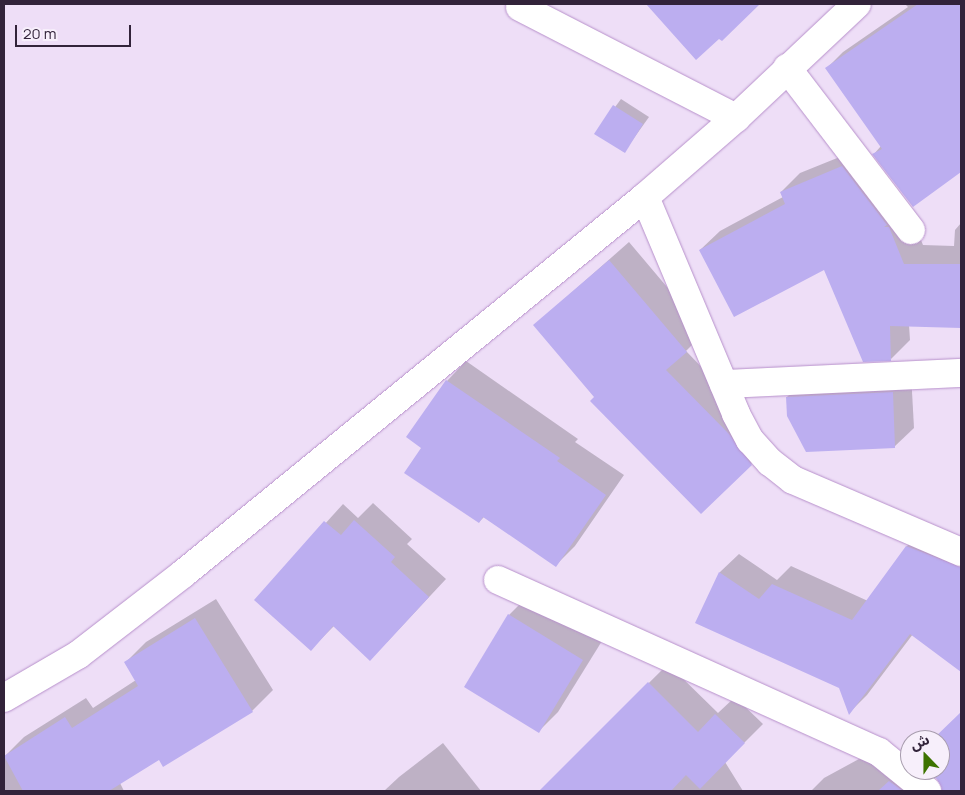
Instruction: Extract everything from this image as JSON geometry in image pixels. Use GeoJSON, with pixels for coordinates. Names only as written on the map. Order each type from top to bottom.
{"type":"FeatureCollection","features":[{"type":"Feature","properties":{"kind":"street"},"geometry":{"type":"LineString","coordinates":[[4,698],[78,655],[184,573],[446,356],[645,197],[736,118],[857,4]]}},
{"type":"Feature","properties":{"kind":"street"},"geometry":{"type":"LineString","coordinates":[[520,7],[736,118]]}},
{"type":"Feature","properties":{"kind":"street"},"geometry":{"type":"LineString","coordinates":[[787,68],[911,230]]}},
{"type":"Feature","properties":{"kind":"street"},"geometry":{"type":"LineString","coordinates":[[645,197],[724,384],[750,440],[770,462],[793,480],[961,552]]}},
{"type":"Feature","properties":{"kind":"street"},"geometry":{"type":"LineString","coordinates":[[724,384],[961,373]]}},
{"type":"Feature","properties":{"kind":"street"},"geometry":{"type":"LineString","coordinates":[[498,580],[880,752],[927,791]]}},
{"type":"Feature","properties":{"kind":"building"},"geometry":{"type":"Polygon","coordinates":[[[646,4],[760,4],[722,41],[719,39],[696,60],[646,4]]]}},
{"type":"Feature","properties":{"kind":"building"},"geometry":{"type":"Polygon","coordinates":[[[918,4],[961,4],[961,172],[913,207],[872,154],[882,149],[825,68],[918,4]]]}},
{"type":"Feature","properties":{"kind":"building"},"geometry":{"type":"Polygon","coordinates":[[[613,105],[643,124],[625,153],[594,134],[613,105]]]}},
{"type":"Feature","properties":{"kind":"building"},"geometry":{"type":"Polygon","coordinates":[[[842,166],[887,225],[884,227],[889,227],[904,264],[961,264],[961,328],[890,326],[891,361],[863,362],[824,270],[734,317],[699,250],[785,204],[780,192],[842,166]]]}},
{"type":"Feature","properties":{"kind":"building"},"geometry":{"type":"Polygon","coordinates":[[[609,260],[687,352],[666,370],[729,434],[752,465],[701,514],[590,401],[594,397],[533,325],[609,260]]]}},
{"type":"Feature","properties":{"kind":"building"},"geometry":{"type":"Polygon","coordinates":[[[446,380],[560,458],[557,461],[606,495],[556,567],[483,517],[479,523],[404,473],[421,448],[406,437],[446,380]]]}},
{"type":"Feature","properties":{"kind":"building"},"geometry":{"type":"Polygon","coordinates":[[[893,392],[895,448],[806,452],[787,416],[786,397],[893,392]]]}},
{"type":"Feature","properties":{"kind":"building"},"geometry":{"type":"Polygon","coordinates":[[[354,520],[395,557],[391,562],[429,597],[370,661],[333,626],[311,651],[254,600],[324,521],[341,535],[354,520]]]}},
{"type":"Feature","properties":{"kind":"building"},"geometry":{"type":"Polygon","coordinates":[[[906,546],[961,567],[961,672],[910,634],[849,715],[839,688],[695,623],[719,572],[759,599],[772,584],[852,620],[906,546]]]}},
{"type":"Feature","properties":{"kind":"building"},"geometry":{"type":"Polygon","coordinates":[[[508,614],[583,660],[539,733],[464,687],[508,614]]]}},
{"type":"Feature","properties":{"kind":"building"},"geometry":{"type":"Polygon","coordinates":[[[195,618],[253,712],[163,767],[159,760],[109,791],[23,791],[4,756],[65,717],[72,728],[138,686],[124,662],[195,618]]]}},
{"type":"Feature","properties":{"kind":"building"},"geometry":{"type":"Polygon","coordinates":[[[648,682],[698,732],[715,714],[745,743],[700,789],[686,775],[671,791],[539,791],[648,682]]]}},
{"type":"Feature","properties":{"kind":"building"},"geometry":{"type":"Polygon","coordinates":[[[961,712],[961,791],[942,791],[937,780],[950,780],[950,730],[942,730],[961,712]]]}},
{"type":"Feature","properties":{"kind":"building"},"geometry":{"type":"Polygon","coordinates":[[[889,781],[903,791],[878,791],[889,781]]]}}]}
